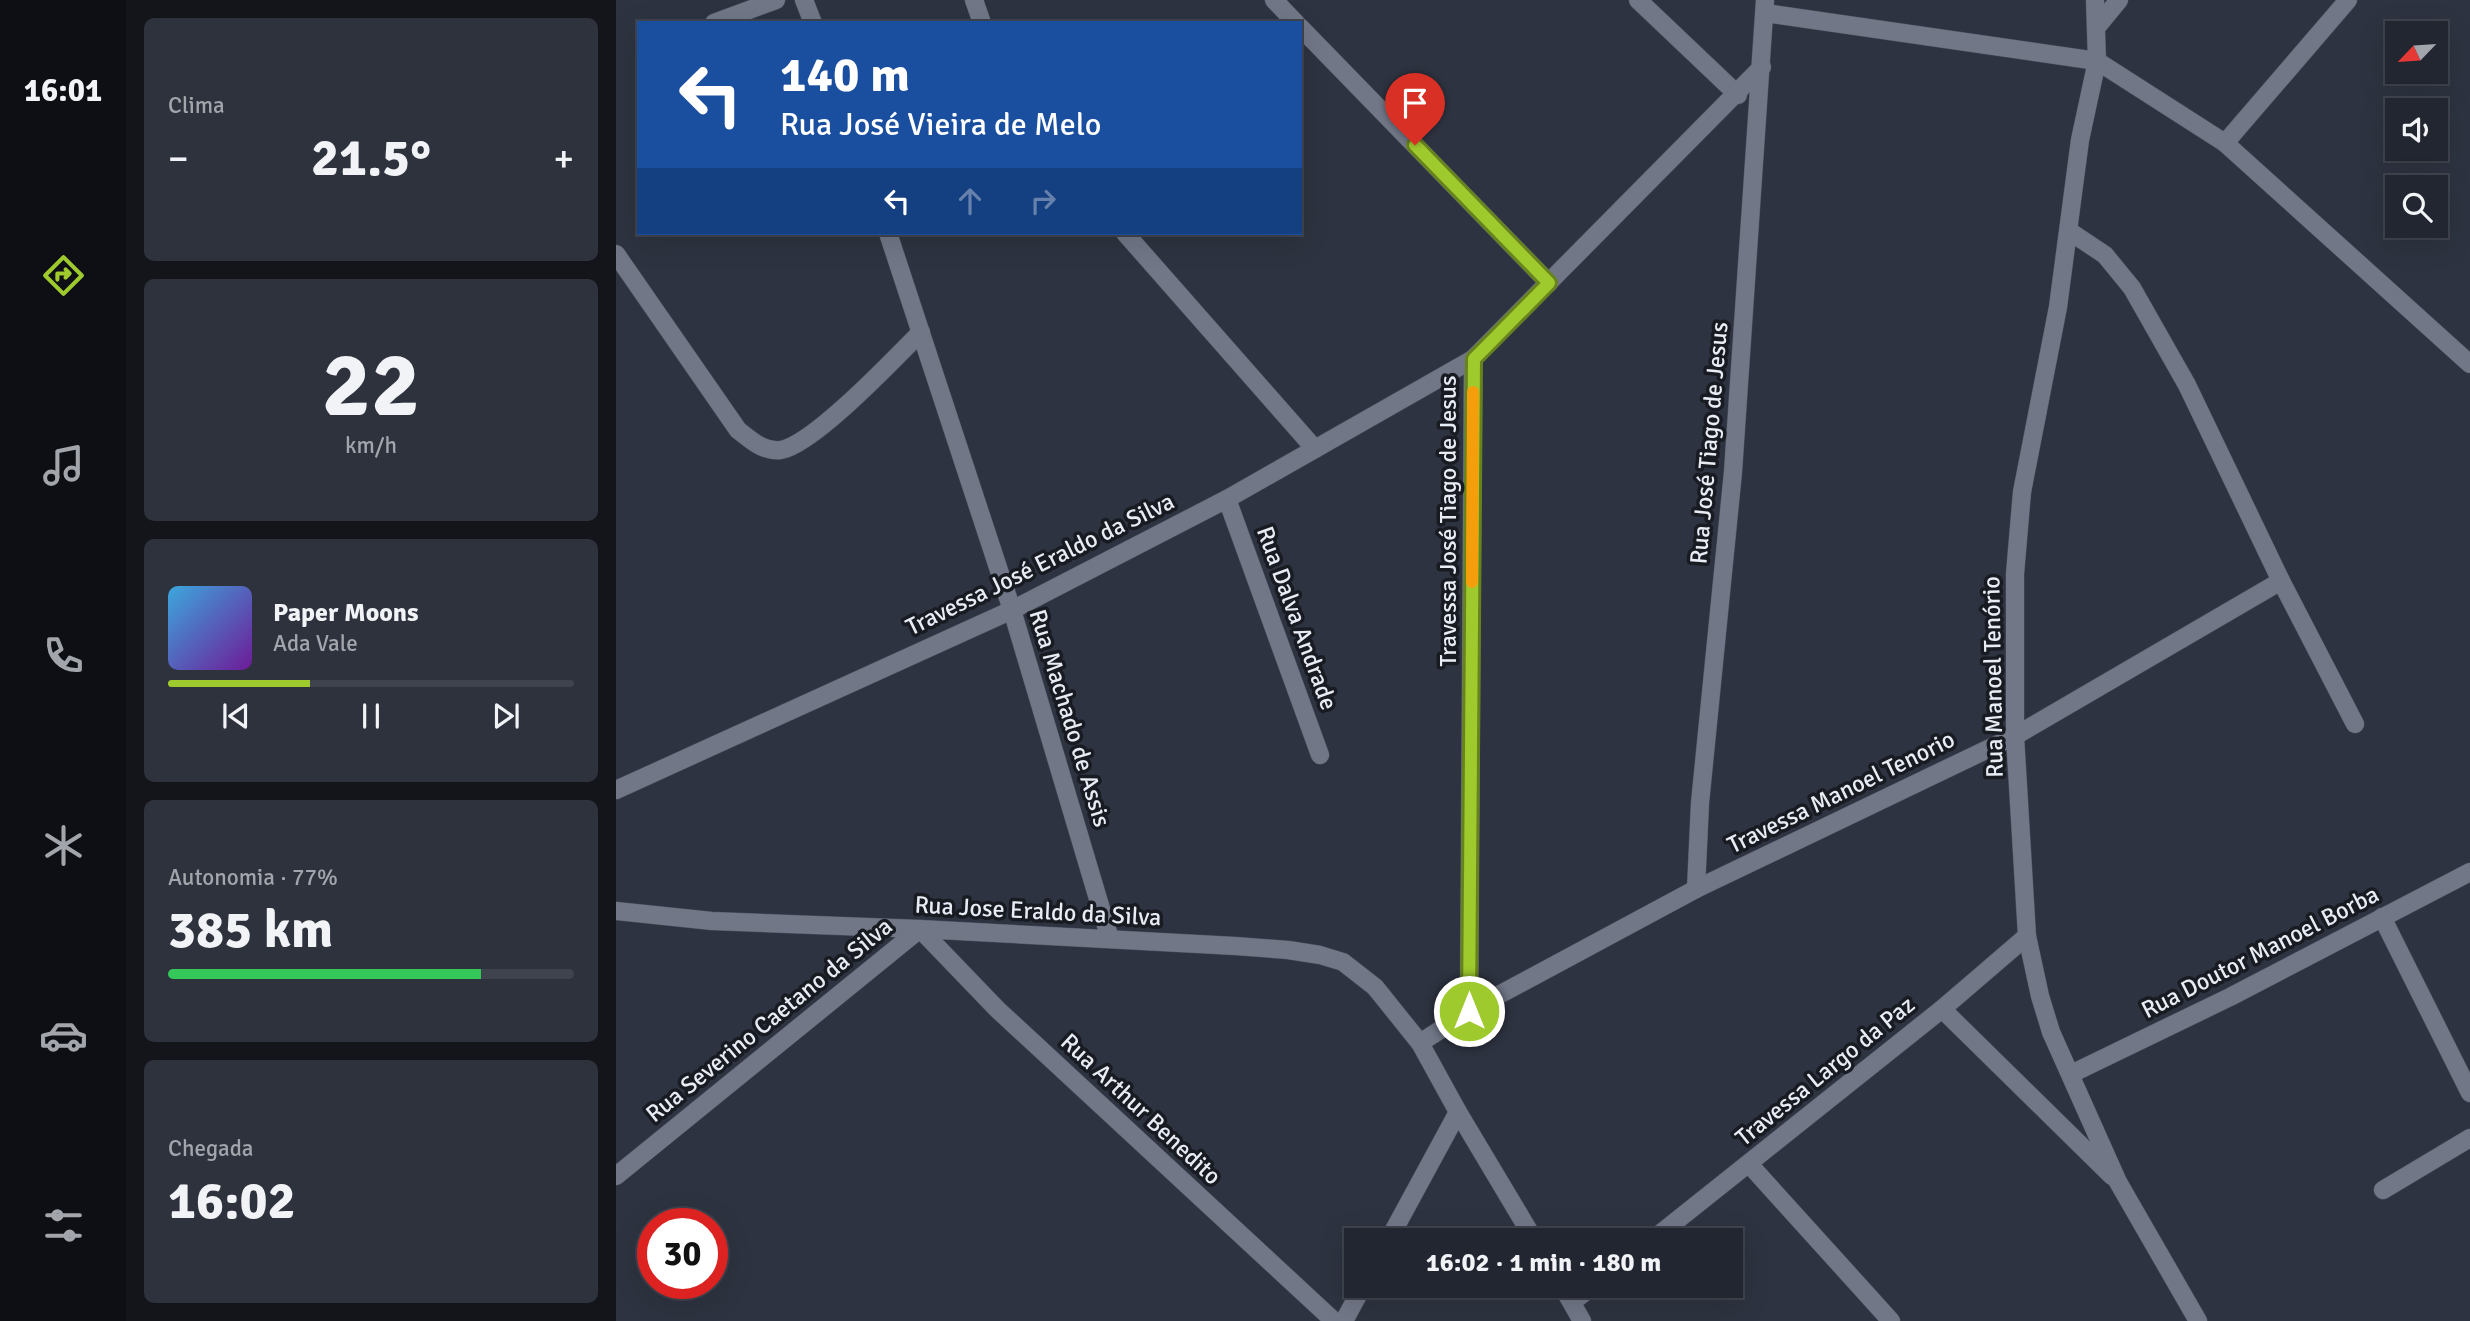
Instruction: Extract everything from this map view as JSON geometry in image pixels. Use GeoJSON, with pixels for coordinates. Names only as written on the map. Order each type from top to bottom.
{"type":"FeatureCollection","features":[{"type":"Feature","properties":{"kind":"street"},"geometry":{"type":"LineString","coordinates":[[719,21],[776,0]]}},
{"type":"Feature","properties":{"kind":"street"},"geometry":{"type":"LineString","coordinates":[[804,0],[812,21]]}},
{"type":"Feature","properties":{"kind":"street"},"geometry":{"type":"LineString","coordinates":[[974,0],[981,21]]}},
{"type":"Feature","properties":{"kind":"street"},"geometry":{"type":"LineString","coordinates":[[1274,0],[1294,21]]}},
{"type":"Feature","properties":{"kind":"street"},"geometry":{"type":"LineString","coordinates":[[1638,0],[1738,94]]}},
{"type":"Feature","properties":{"kind":"street","name":"Rua Manoel Tenório"},"geometry":{"type":"LineString","coordinates":[[2095,0],[2097,61],[2080,140],[2058,307],[2022,492],[2015,574],[2015,736],[2027,936],[2051,1032],[2118,1182],[2198,1321]]}},
{"type":"Feature","properties":{"kind":"street"},"geometry":{"type":"LineString","coordinates":[[2096,28],[2119,0]]}},
{"type":"Feature","properties":{"kind":"street"},"geometry":{"type":"LineString","coordinates":[[2225,143],[2348,0]]}},
{"type":"Feature","properties":{"kind":"street"},"geometry":{"type":"LineString","coordinates":[[1765,6],[2097,61],[2225,143],[2470,364]]}},
{"type":"Feature","properties":{"kind":"street","name":"Rua José Tiago de Jesus"},"geometry":{"type":"LineString","coordinates":[[1696,889],[1700,803],[1733,472],[1765,6]]}},
{"type":"Feature","properties":{"kind":"street"},"geometry":{"type":"LineString","coordinates":[[1302,29],[1549,283]]}},
{"type":"Feature","properties":{"kind":"street","name":"Travessa José Tiago de Jesus"},"geometry":{"type":"LineString","coordinates":[[1469,1011],[1474,359],[1762,67]]}},
{"type":"Feature","properties":{"kind":"street"},"geometry":{"type":"LineString","coordinates":[[2069,231],[2105,255],[2132,288],[2187,385],[2281,581],[2355,724]]}},
{"type":"Feature","properties":{"kind":"street","name":"Rua Machado de Assis"},"geometry":{"type":"LineString","coordinates":[[889,235],[1012,610],[1110,939]]}},
{"type":"Feature","properties":{"kind":"street"},"geometry":{"type":"LineString","coordinates":[[1127,235],[1315,449]]}},
{"type":"Feature","properties":{"kind":"street"},"geometry":{"type":"LineString","coordinates":[[616,254],[738,430],[765,449],[782,450],[824,425],[922,332]]}},
{"type":"Feature","properties":{"kind":"street","name":"Travessa José Eraldo da Silva"},"geometry":{"type":"LineString","coordinates":[[616,790],[1012,610],[1227,499],[1474,359]]}},
{"type":"Feature","properties":{"kind":"street","name":"Rua Dalva Andrade"},"geometry":{"type":"LineString","coordinates":[[1227,499],[1320,755]]}},
{"type":"Feature","properties":{"kind":"street","name":"Travessa Manoel Tenorio"},"geometry":{"type":"LineString","coordinates":[[1420,1043],[1469,1011],[1696,889],[2015,736],[2281,581]]}},
{"type":"Feature","properties":{"kind":"street","name":"Rua Doutor Manoel Borba"},"geometry":{"type":"LineString","coordinates":[[2071,1074],[2230,997],[2470,872]]}},
{"type":"Feature","properties":{"kind":"street","name":"Rua Jose Eraldo da Silva"},"geometry":{"type":"LineString","coordinates":[[616,911],[712,921],[919,929],[1289,950],[1343,962],[1375,987],[1420,1043],[1527,1228]]}},
{"type":"Feature","properties":{"kind":"street"},"geometry":{"type":"LineString","coordinates":[[2382,918],[2470,1093]]}},
{"type":"Feature","properties":{"kind":"street","name":"Rua Severino Caetano da Silva"},"geometry":{"type":"LineString","coordinates":[[616,1176],[919,929]]}},
{"type":"Feature","properties":{"kind":"street","name":"Rua Arthur Benedito"},"geometry":{"type":"LineString","coordinates":[[919,929],[997,1009],[1334,1321]]}},
{"type":"Feature","properties":{"kind":"street","name":"Travessa Largo da Paz"},"geometry":{"type":"LineString","coordinates":[[1668,1228],[1942,1009],[2027,936]]}},
{"type":"Feature","properties":{"kind":"street"},"geometry":{"type":"LineString","coordinates":[[1942,1009],[2118,1182]]}},
{"type":"Feature","properties":{"kind":"street"},"geometry":{"type":"LineString","coordinates":[[1395,1228],[1458,1112]]}},
{"type":"Feature","properties":{"kind":"street"},"geometry":{"type":"LineString","coordinates":[[2383,1190],[2470,1138]]}},
{"type":"Feature","properties":{"kind":"street"},"geometry":{"type":"LineString","coordinates":[[1749,1164],[1891,1321]]}},
{"type":"Feature","properties":{"kind":"street"},"geometry":{"type":"LineString","coordinates":[[1345,1321],[1357,1298]]}},
{"type":"Feature","properties":{"kind":"street"},"geometry":{"type":"LineString","coordinates":[[1569,1298],[1582,1321]]}},
{"type":"Feature","properties":{"kind":"street"},"geometry":{"type":"LineString","coordinates":[[1572,1303],[1578,1298]]}},
{"type":"Feature","properties":{"kind":"slow traffic"},"geometry":{"type":"LineString","coordinates":[[1472,582],[1473,392]]}},
{"type":"Feature","properties":{"kind":"route"},"geometry":{"type":"LineString","coordinates":[[1415,145],[1549,283],[1474,359],[1469,1011]]}}]}
